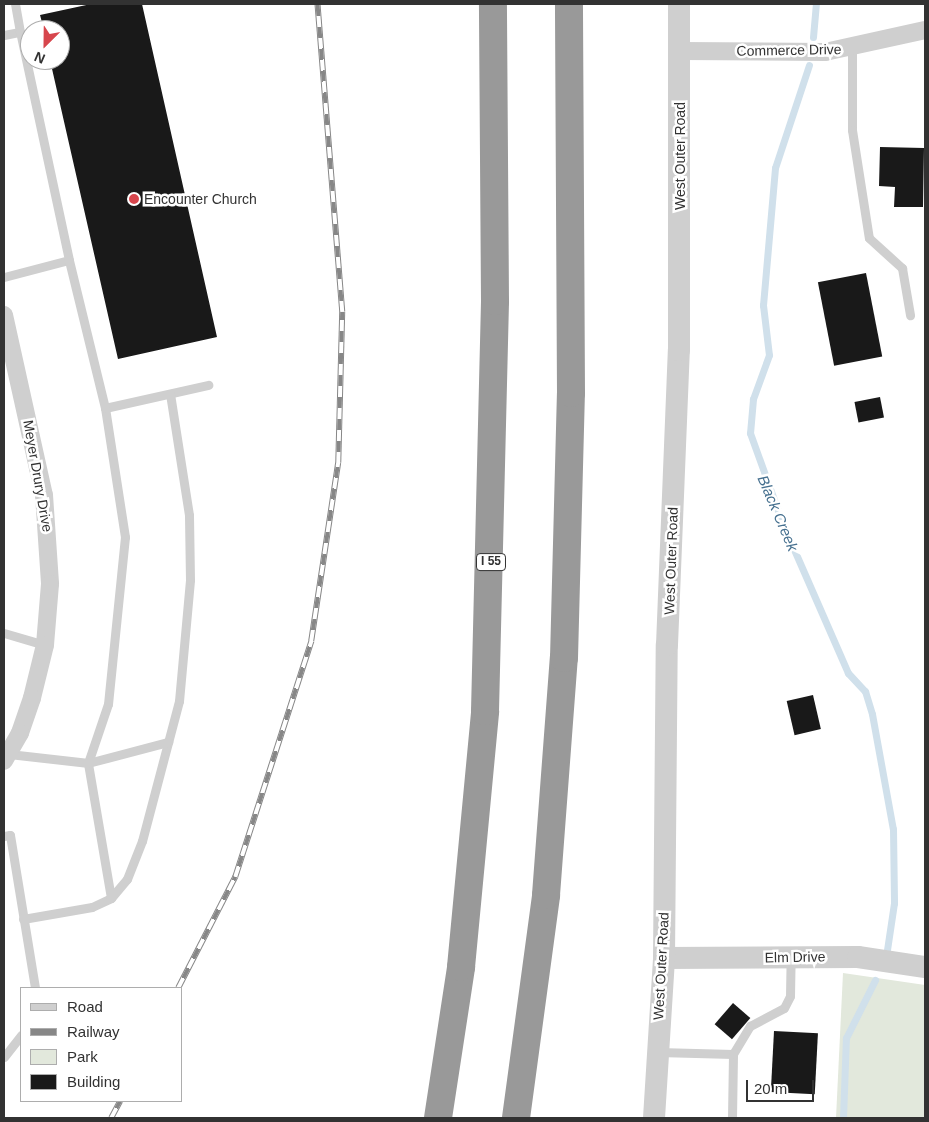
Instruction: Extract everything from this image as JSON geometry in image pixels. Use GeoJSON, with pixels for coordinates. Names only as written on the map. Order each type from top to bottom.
{"type":"FeatureCollection","features":[{"type":"Feature","properties":{"kind":"highway","name":"I 55"},"geometry":{"type":"LineString","coordinates":[[438,1118],[461,967],[485,711],[495,301],[493,4]]}},
{"type":"Feature","properties":{"kind":"highway"},"geometry":{"type":"LineString","coordinates":[[516,1118],[546,895],[564,658],[571,383],[569,4]]}},
{"type":"Feature","properties":{"kind":"street","name":"West Outer Road"},"geometry":{"type":"LineString","coordinates":[[654,1118],[656,1052],[664,958],[667,645],[679,350],[679,4]]}},
{"type":"Feature","properties":{"kind":"street","name":"Commerce Drive"},"geometry":{"type":"LineString","coordinates":[[680,51],[825,52],[852,48],[925,30]]}},
{"type":"Feature","properties":{"kind":"street","name":"Meyer Drury Drive"},"geometry":{"type":"LineString","coordinates":[[4,315],[44,495],[50,584],[45,646],[32,698],[7,757]]}},
{"type":"Feature","properties":{"kind":"street","name":"Elm Drive"},"geometry":{"type":"LineString","coordinates":[[664,958],[858,957],[925,967]]}},
{"type":"Feature","properties":{"kind":"lane"},"geometry":{"type":"LineString","coordinates":[[4,35],[20,32],[15,4]]}},
{"type":"Feature","properties":{"kind":"lane"},"geometry":{"type":"LineString","coordinates":[[852,48],[852,130],[870,238],[902,268],[910,315]]}},
{"type":"Feature","properties":{"kind":"lane"},"geometry":{"type":"LineString","coordinates":[[28,70],[69,260],[105,408],[125,537],[108,704],[88,763],[111,898]]}},
{"type":"Feature","properties":{"kind":"lane"},"geometry":{"type":"LineString","coordinates":[[4,277],[69,260]]}},
{"type":"Feature","properties":{"kind":"lane"},"geometry":{"type":"LineString","coordinates":[[105,408],[208,385]]}},
{"type":"Feature","properties":{"kind":"lane"},"geometry":{"type":"LineString","coordinates":[[24,919],[92,907],[111,898],[127,879],[142,841],[178,701],[190,580],[189,515],[170,394]]}},
{"type":"Feature","properties":{"kind":"lane"},"geometry":{"type":"LineString","coordinates":[[4,633],[45,646]]}},
{"type":"Feature","properties":{"kind":"lane"},"geometry":{"type":"LineString","coordinates":[[7,757],[88,763],[168,742]]}},
{"type":"Feature","properties":{"kind":"lane"},"geometry":{"type":"LineString","coordinates":[[4,836],[10,835],[35,987]]}},
{"type":"Feature","properties":{"kind":"lane"},"geometry":{"type":"LineString","coordinates":[[732,1118],[733,1054],[750,1026],[784,1008],[790,996],[791,957]]}},
{"type":"Feature","properties":{"kind":"lane"},"geometry":{"type":"LineString","coordinates":[[4,1057],[20,1036]]}},
{"type":"Feature","properties":{"kind":"lane"},"geometry":{"type":"LineString","coordinates":[[656,1052],[733,1054]]}},
{"type":"Feature","properties":{"kind":"green space"},"geometry":{"type":"Polygon","coordinates":[[[843,973],[925,985],[925,1118],[836,1118],[843,973]]]}},
{"type":"Feature","properties":{"kind":"building","name":"Encounter Church"},"geometry":{"type":"Polygon","coordinates":[[[91,4],[142,4],[217,337],[118,359],[52,70],[70,70],[70,20],[41,20],[40,15],[91,4]]]}},
{"type":"Feature","properties":{"kind":"building"},"geometry":{"type":"Polygon","coordinates":[[[880,147],[924,148],[923,207],[894,207],[895,187],[879,186],[880,147]]]}},
{"type":"Feature","properties":{"kind":"building"},"geometry":{"type":"Polygon","coordinates":[[[866,273],[882,356],[834,366],[818,282],[866,273]]]}},
{"type":"Feature","properties":{"kind":"building"},"geometry":{"type":"Polygon","coordinates":[[[880,397],[884,418],[858,423],[854,402],[880,397]]]}},
{"type":"Feature","properties":{"kind":"building"},"geometry":{"type":"Polygon","coordinates":[[[813,695],[821,729],[795,735],[787,701],[813,695]]]}},
{"type":"Feature","properties":{"kind":"building"},"geometry":{"type":"Polygon","coordinates":[[[733,1003],[750,1018],[732,1039],[715,1024],[733,1003]]]}},
{"type":"Feature","properties":{"kind":"building"},"geometry":{"type":"Polygon","coordinates":[[[774,1031],[818,1033],[815,1094],[771,1092],[774,1031]]]}},
{"type":"Feature","properties":{"kind":"waterway","name":"Black Creek"},"geometry":{"type":"LineString","coordinates":[[813,37],[816,4]]}},
{"type":"Feature","properties":{"kind":"waterway","name":"Black Creek"},"geometry":{"type":"LineString","coordinates":[[809,65],[775,168],[763,305],[769,355],[753,399],[750,433],[782,522],[848,673],[865,691],[872,714],[893,829],[894,903],[887,950]]}},
{"type":"Feature","properties":{"kind":"waterway","name":"Black Creek"},"geometry":{"type":"LineString","coordinates":[[843,1118],[846,1038],[875,980]]}},
{"type":"Feature","properties":{"kind":"railway"},"geometry":{"type":"LineString","coordinates":[[179,987],[235,877],[311,641],[338,463],[342,312],[317,4]]}},
{"type":"Feature","properties":{"kind":"railway"},"geometry":{"type":"LineString","coordinates":[[111,1118],[119,1102]]}},
{"type":"Feature","properties":{"kind":"place","name":"Encounter Church"},"geometry":{"type":"Point","coordinates":[134,199]}}]}
